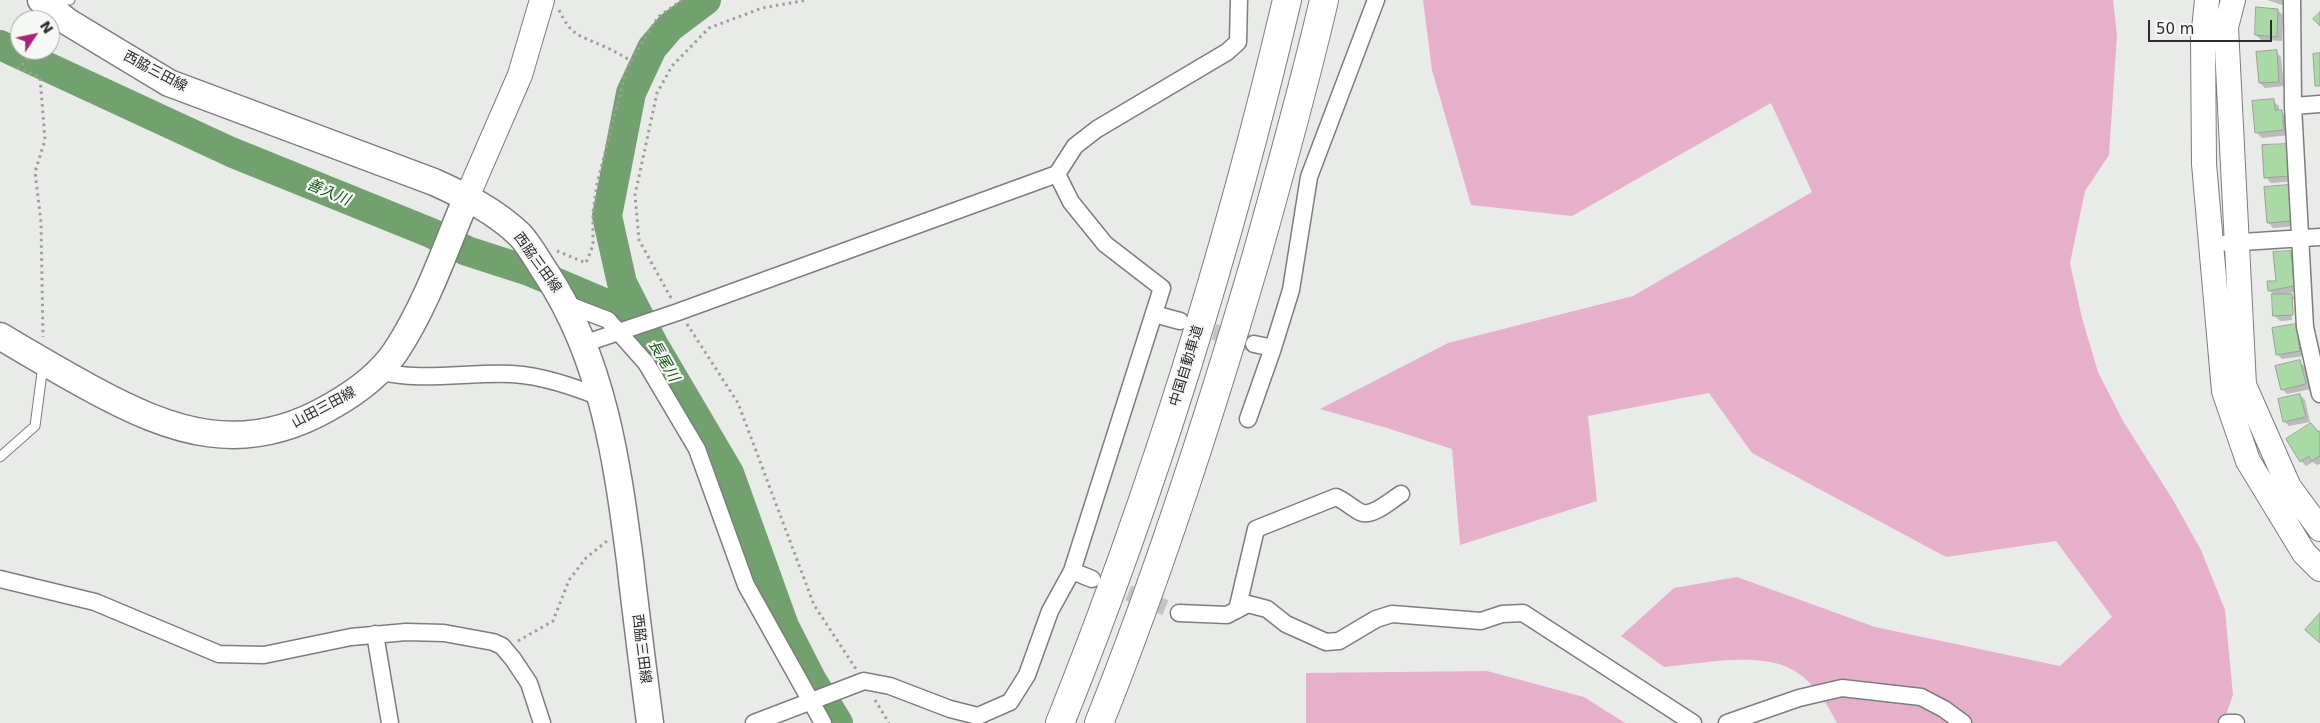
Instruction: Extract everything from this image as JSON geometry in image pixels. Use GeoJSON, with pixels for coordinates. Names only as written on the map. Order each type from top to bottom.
{"type":"FeatureCollection","features":[{"type":"Feature","properties":{"kind":"highway","name":"中国自動車道"},"geometry":{"type":"LineString","coordinates":[[1060,723],[1090,650],[1142,506],[1192,353],[1286,0]]}},
{"type":"Feature","properties":{"kind":"highway"},"geometry":{"type":"LineString","coordinates":[[1099,723],[1176,519],[1224,368],[1285,155],[1324,0]]}},
{"type":"Feature","properties":{"kind":"main road","name":"西脇三田線"},"geometry":{"type":"LineString","coordinates":[[42,1],[68,22],[169,82],[434,182],[467,197],[496,215],[527,244],[562,299],[583,344],[600,397],[618,469],[650,723]]}},
{"type":"Feature","properties":{"kind":"main road","name":"山田三田線"},"geometry":{"type":"LineString","coordinates":[[0,336],[43,362],[135,412],[180,429],[211,435],[262,434],[297,424],[358,391],[395,353],[424,302],[467,197]]}},
{"type":"Feature","properties":{"kind":"street"},"geometry":{"type":"LineString","coordinates":[[583,344],[620,333],[1057,174],[1075,146],[1097,129],[1227,52],[1238,42],[1239,0]]}},
{"type":"Feature","properties":{"kind":"street"},"geometry":{"type":"LineString","coordinates":[[1248,418],[1291,290],[1308,177],[1376,0]]}},
{"type":"Feature","properties":{"kind":"street"},"geometry":{"type":"LineString","coordinates":[[2207,0],[2203,39],[2204,164],[2224,391],[2248,461],[2304,553],[2320,569]]}},
{"type":"Feature","properties":{"kind":"street"},"geometry":{"type":"LineString","coordinates":[[2233,0],[2226,27],[2235,242],[2244,385],[2289,487],[2320,530]]}},
{"type":"Feature","properties":{"kind":"street"},"geometry":{"type":"LineString","coordinates":[[2292,0],[2293,106],[2305,326],[2320,394]]}},
{"type":"Feature","properties":{"kind":"street"},"geometry":{"type":"LineString","coordinates":[[467,197],[550,4]]}},
{"type":"Feature","properties":{"kind":"street"},"geometry":{"type":"LineString","coordinates":[[2293,106],[2320,104]]}},
{"type":"Feature","properties":{"kind":"street"},"geometry":{"type":"LineString","coordinates":[[754,723],[810,700],[864,681],[890,686],[950,709],[978,716],[1010,702],[1027,675],[1050,611],[1072,571],[1162,288],[1104,244],[1071,202],[1057,174]]}},
{"type":"Feature","properties":{"kind":"street"},"geometry":{"type":"LineString","coordinates":[[2211,245],[2320,237]]}},
{"type":"Feature","properties":{"kind":"street"},"geometry":{"type":"LineString","coordinates":[[562,299],[608,320],[646,363],[697,449],[746,585],[823,723]]}},
{"type":"Feature","properties":{"kind":"street"},"geometry":{"type":"LineString","coordinates":[[1154,314],[1180,321]]}},
{"type":"Feature","properties":{"kind":"street"},"geometry":{"type":"LineString","coordinates":[[1254,344],[1273,348]]}},
{"type":"Feature","properties":{"kind":"street"},"geometry":{"type":"LineString","coordinates":[[378,371],[400,377],[511,374],[548,378],[600,397]]}},
{"type":"Feature","properties":{"kind":"street"},"geometry":{"type":"LineString","coordinates":[[1237,610],[1256,530],[1336,497],[1348,502],[1361,513],[1368,513],[1401,494]]}},
{"type":"Feature","properties":{"kind":"street"},"geometry":{"type":"LineString","coordinates":[[1072,571],[1092,578]]}},
{"type":"Feature","properties":{"kind":"street"},"geometry":{"type":"LineString","coordinates":[[0,579],[95,602],[219,654],[264,655],[374,634],[406,632],[451,634],[493,642],[505,650],[529,684],[542,723]]}},
{"type":"Feature","properties":{"kind":"street"},"geometry":{"type":"LineString","coordinates":[[1179,613],[1227,615],[1248,604],[1267,609],[1286,624],[1326,642],[1339,641],[1376,619],[1392,614],[1481,621],[1502,614],[1523,613],[1693,723]]}},
{"type":"Feature","properties":{"kind":"street"},"geometry":{"type":"LineString","coordinates":[[374,634],[390,723]]}},
{"type":"Feature","properties":{"kind":"street"},"geometry":{"type":"LineString","coordinates":[[1727,723],[1799,698],[1842,688],[1921,696],[1944,709],[1962,723]]}},
{"type":"Feature","properties":{"kind":"street"},"geometry":{"type":"LineString","coordinates":[[2227,723],[2236,723]]}},
{"type":"Feature","properties":{"kind":"lane"},"geometry":{"type":"LineString","coordinates":[[42,1],[70,0]]}},
{"type":"Feature","properties":{"kind":"lane"},"geometry":{"type":"LineString","coordinates":[[0,457],[35,426],[43,362]]}},
{"type":"Feature","properties":{"kind":"path"},"geometry":{"type":"LineString","coordinates":[[527,244],[586,263],[593,245],[593,213],[597,184],[627,68],[658,17],[682,0]]}},
{"type":"Feature","properties":{"kind":"path"},"geometry":{"type":"LineString","coordinates":[[806,0],[762,8],[709,28],[672,66],[657,93],[635,195],[639,240],[678,312],[738,403],[814,604],[889,723]]}},
{"type":"Feature","properties":{"kind":"path"},"geometry":{"type":"LineString","coordinates":[[550,4],[566,25],[579,37],[603,46],[632,61]]}},
{"type":"Feature","properties":{"kind":"path"},"geometry":{"type":"LineString","coordinates":[[27,60],[18,68],[40,77],[45,140],[35,172],[41,222],[43,362]]}},
{"type":"Feature","properties":{"kind":"path"},"geometry":{"type":"LineString","coordinates":[[505,650],[553,621],[569,580],[586,558],[626,528]]}},
{"type":"Feature","properties":{"kind":"shaded area"},"geometry":{"type":"Polygon","coordinates":[[[1423,0],[2113,0],[2117,35],[2109,155],[2085,191],[2070,263],[2082,318],[2098,372],[2123,421],[2173,500],[2201,550],[2225,610],[2233,695],[2223,723],[1837,723],[1813,686],[1800,674],[1779,664],[1764,661],[1730,660],[1664,667],[1621,636],[1674,588],[1737,577],[1875,627],[2060,666],[2112,617],[2056,541],[1946,557],[1752,453],[1709,393],[1588,416],[1597,501],[1460,545],[1452,449],[1320,409],[1448,343],[1633,296],[1812,192],[1771,103],[1572,216],[1471,205],[1432,70],[1423,0]]]}},
{"type":"Feature","properties":{"kind":"shaded area"},"geometry":{"type":"Polygon","coordinates":[[[1487,671],[1584,697],[1625,723],[1306,723],[1306,673],[1487,671]]]}},
{"type":"Feature","properties":{"kind":"building"},"geometry":{"type":"Polygon","coordinates":[[[2256,7],[2278,9],[2277,37],[2255,35],[2256,7]]]}},
{"type":"Feature","properties":{"kind":"building"},"geometry":{"type":"Polygon","coordinates":[[[2320,12],[2320,26],[2313,19],[2320,12]]]}},
{"type":"Feature","properties":{"kind":"building"},"geometry":{"type":"Polygon","coordinates":[[[2277,50],[2279,82],[2259,83],[2256,52],[2277,50]]]}},
{"type":"Feature","properties":{"kind":"building"},"geometry":{"type":"Polygon","coordinates":[[[2320,53],[2320,86],[2315,86],[2313,54],[2320,53]]]}},
{"type":"Feature","properties":{"kind":"building"},"geometry":{"type":"Polygon","coordinates":[[[2274,99],[2275,110],[2282,110],[2284,130],[2255,133],[2252,101],[2274,99]]]}},
{"type":"Feature","properties":{"kind":"building"},"geometry":{"type":"Polygon","coordinates":[[[2289,144],[2291,176],[2264,178],[2262,145],[2289,144]]]}},
{"type":"Feature","properties":{"kind":"building"},"geometry":{"type":"Polygon","coordinates":[[[2289,185],[2292,221],[2267,223],[2264,187],[2289,185]]]}},
{"type":"Feature","properties":{"kind":"building"},"geometry":{"type":"Polygon","coordinates":[[[2291,251],[2294,286],[2268,291],[2267,281],[2276,281],[2273,252],[2291,251]]]}},
{"type":"Feature","properties":{"kind":"building"},"geometry":{"type":"Polygon","coordinates":[[[2272,294],[2292,294],[2293,315],[2273,316],[2272,294]]]}},
{"type":"Feature","properties":{"kind":"building"},"geometry":{"type":"Polygon","coordinates":[[[2296,324],[2300,351],[2276,355],[2272,328],[2296,324]]]}},
{"type":"Feature","properties":{"kind":"building"},"geometry":{"type":"Polygon","coordinates":[[[2300,360],[2306,384],[2281,390],[2275,366],[2300,360]]]}},
{"type":"Feature","properties":{"kind":"building"},"geometry":{"type":"Polygon","coordinates":[[[2300,394],[2306,417],[2283,422],[2278,399],[2300,394]]]}},
{"type":"Feature","properties":{"kind":"building"},"geometry":{"type":"Polygon","coordinates":[[[2311,423],[2318,432],[2320,431],[2320,456],[2311,461],[2309,456],[2300,462],[2286,439],[2311,423]]]}},
{"type":"Feature","properties":{"kind":"building"},"geometry":{"type":"Polygon","coordinates":[[[2320,613],[2320,643],[2305,630],[2320,613]]]}},
{"type":"Feature","properties":{"kind":"waterway","name":"長尾川"},"geometry":{"type":"LineString","coordinates":[[706,0],[670,27],[652,48],[631,93],[607,216],[622,283],[653,344],[729,473],[784,626],[811,679],[838,723]]}},
{"type":"Feature","properties":{"kind":"waterway","name":"善入川"},"geometry":{"type":"LineString","coordinates":[[0,45],[231,152],[431,233],[467,251],[529,271],[602,302],[644,337]]}},
{"type":"Feature","properties":{"kind":"tunnel"},"geometry":{"type":"LineString","coordinates":[[1191,325],[1254,344]]}},
{"type":"Feature","properties":{"kind":"tunnel"},"geometry":{"type":"LineString","coordinates":[[1106,584],[1179,613]]}}]}
